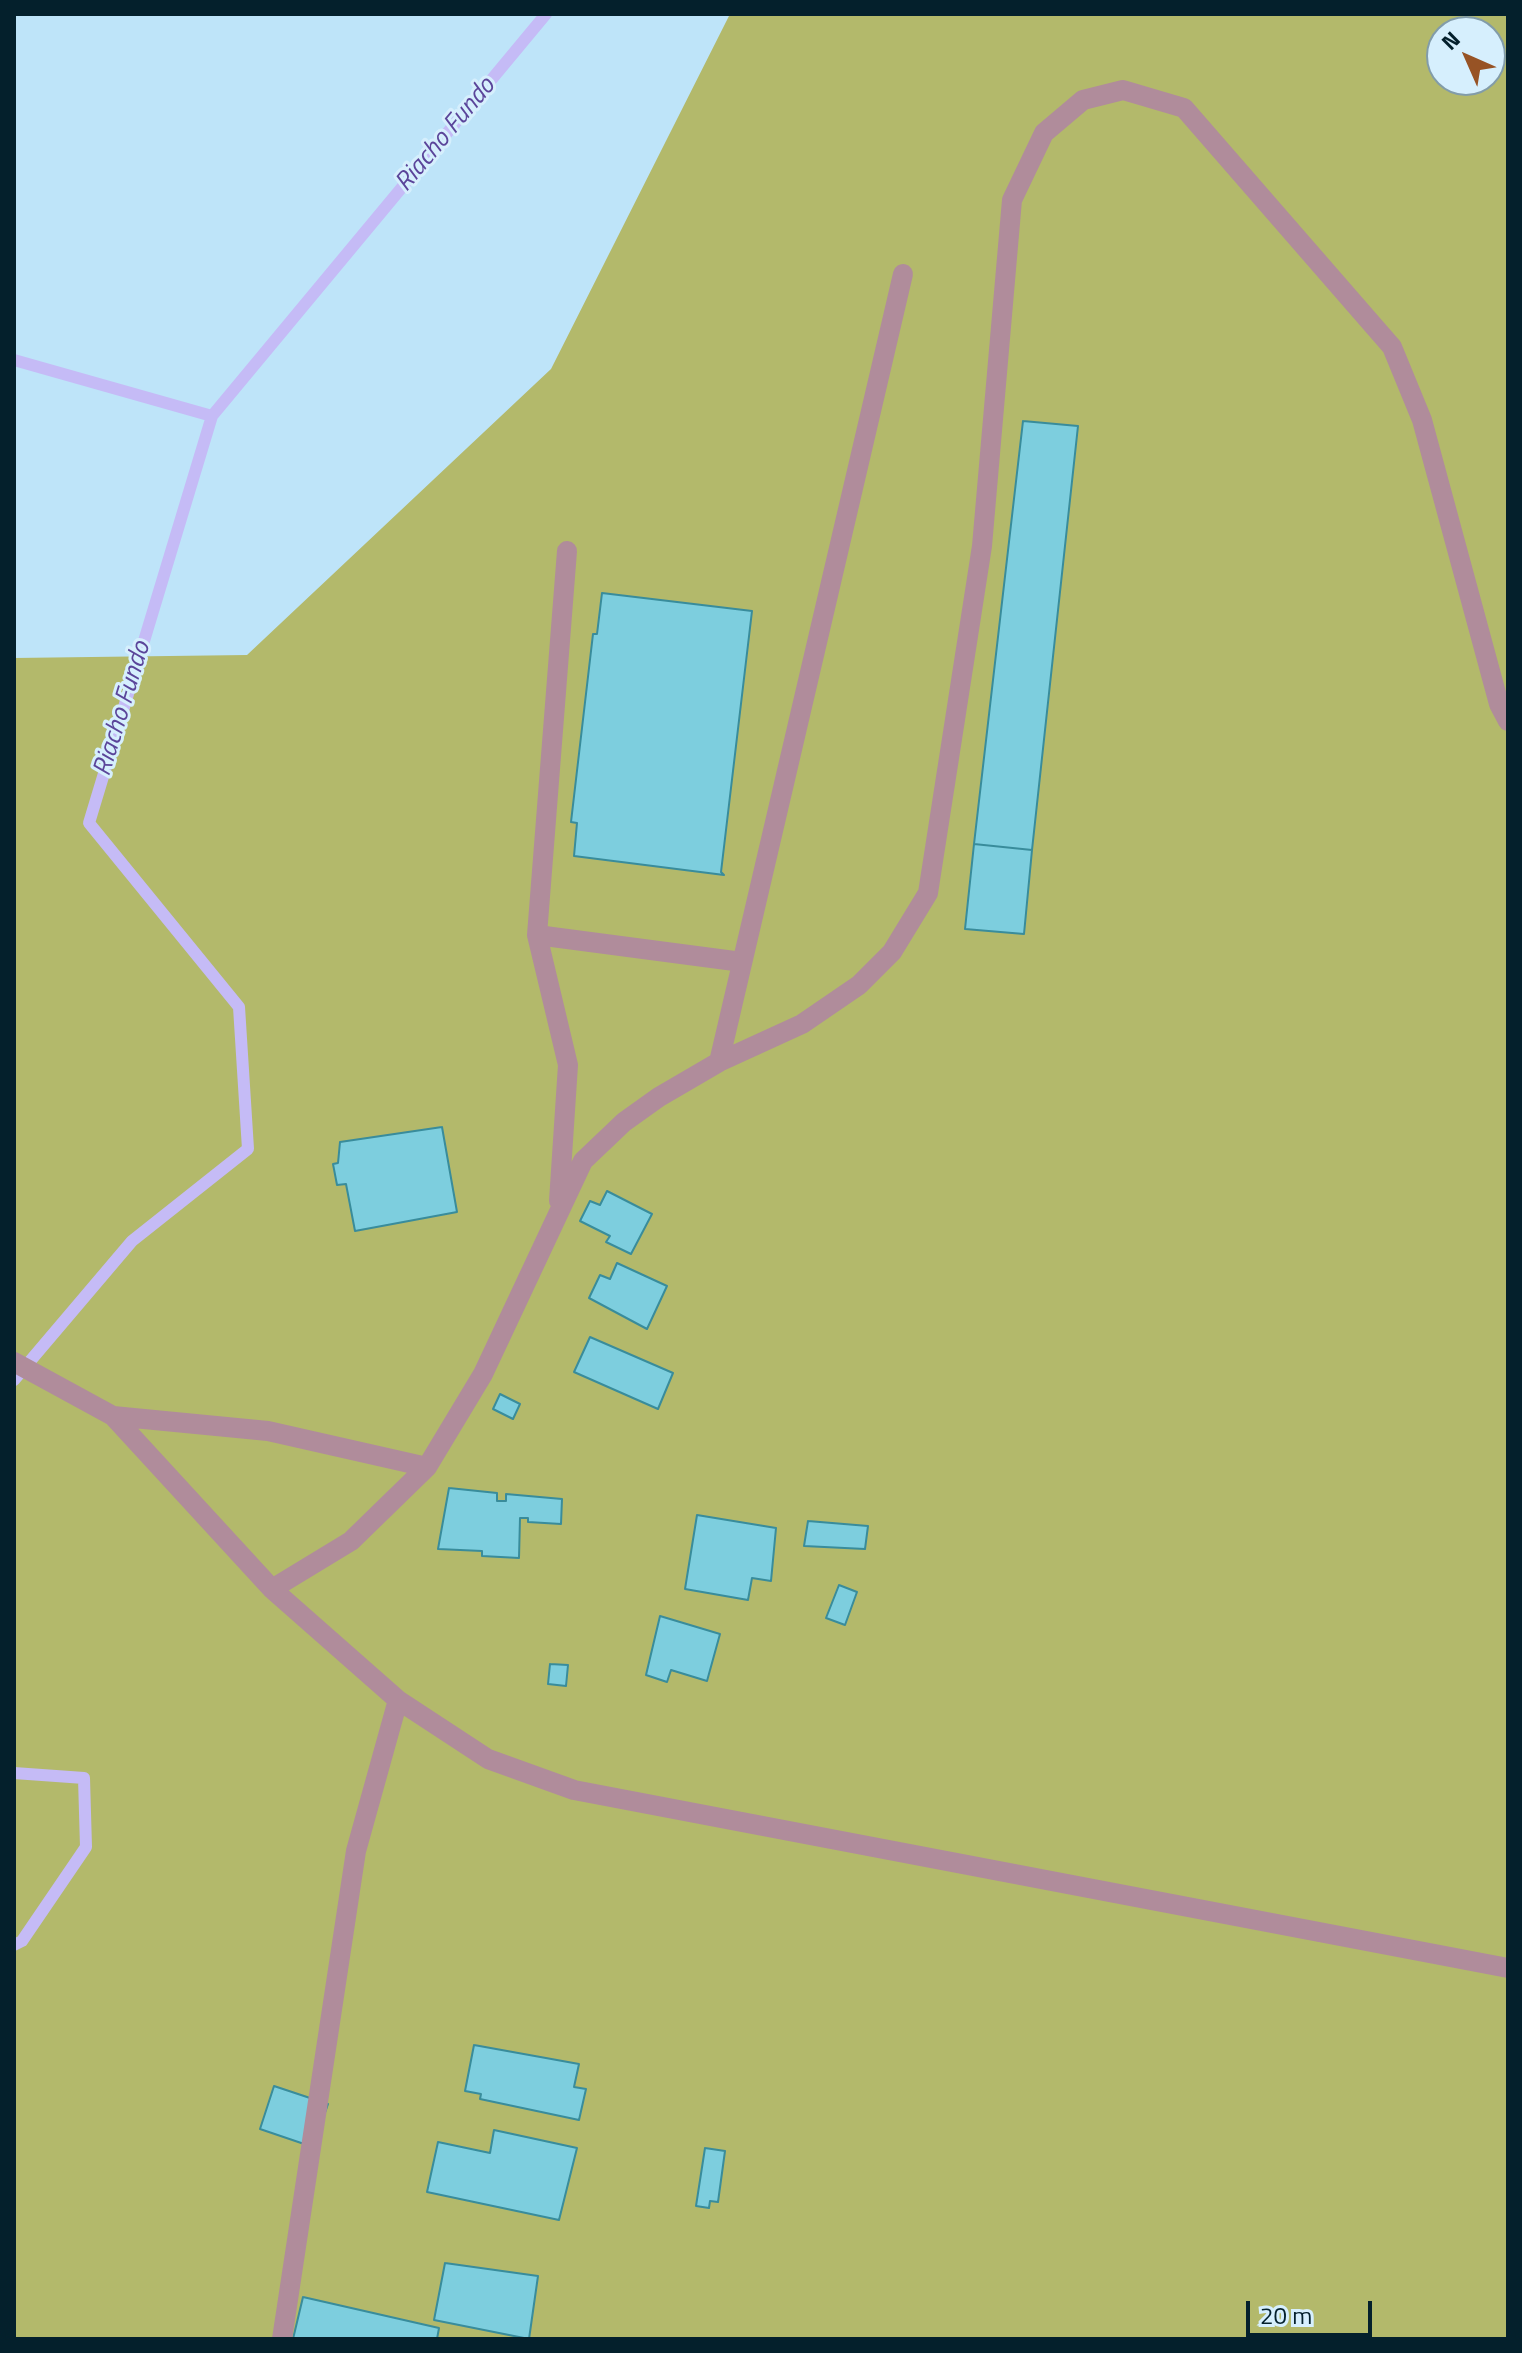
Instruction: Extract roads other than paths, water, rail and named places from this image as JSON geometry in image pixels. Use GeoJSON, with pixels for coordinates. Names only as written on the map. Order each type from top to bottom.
{"type":"FeatureCollection","features":[{"type":"Feature","properties":{"kind":"street"},"geometry":{"type":"LineString","coordinates":[[272,1589],[351,1541],[427,1467],[483,1374],[583,1161],[624,1122],[719,1062],[802,1024],[859,985],[892,952],[928,893],[982,546],[1012,200],[1044,133],[1083,100],[1123,90],[1184,108],[1392,347],[1422,420],[1499,704],[1508,721]]}},
{"type":"Feature","properties":{"kind":"street"},"geometry":{"type":"LineString","coordinates":[[719,1062],[903,274]]}},
{"type":"Feature","properties":{"kind":"street"},"geometry":{"type":"LineString","coordinates":[[558,1209],[568,1065],[537,935],[567,551]]}},
{"type":"Feature","properties":{"kind":"street"},"geometry":{"type":"LineString","coordinates":[[537,935],[742,962]]}},
{"type":"Feature","properties":{"kind":"street"},"geometry":{"type":"LineString","coordinates":[[14,1362],[113,1416],[272,1589],[398,1700],[488,1759],[574,1790],[1508,1968]]}},
{"type":"Feature","properties":{"kind":"street"},"geometry":{"type":"LineString","coordinates":[[113,1416],[268,1431],[427,1467]]}},
{"type":"Feature","properties":{"kind":"street"},"geometry":{"type":"LineString","coordinates":[[282,2339],[356,1851],[398,1700]]}},
{"type":"Feature","properties":{"kind":"waterway","name":"Riacho Fundo"},"geometry":{"type":"LineString","coordinates":[[14,1380],[132,1241],[248,1149],[239,1007],[89,823],[212,416],[546,14]]}},
{"type":"Feature","properties":{"kind":"waterway"},"geometry":{"type":"LineString","coordinates":[[14,360],[212,416]]}},
{"type":"Feature","properties":{"kind":"waterway","name":"Riacho Fundo"},"geometry":{"type":"LineString","coordinates":[[14,1773],[84,1778],[86,1847],[22,1941],[14,1945]]}}]}
